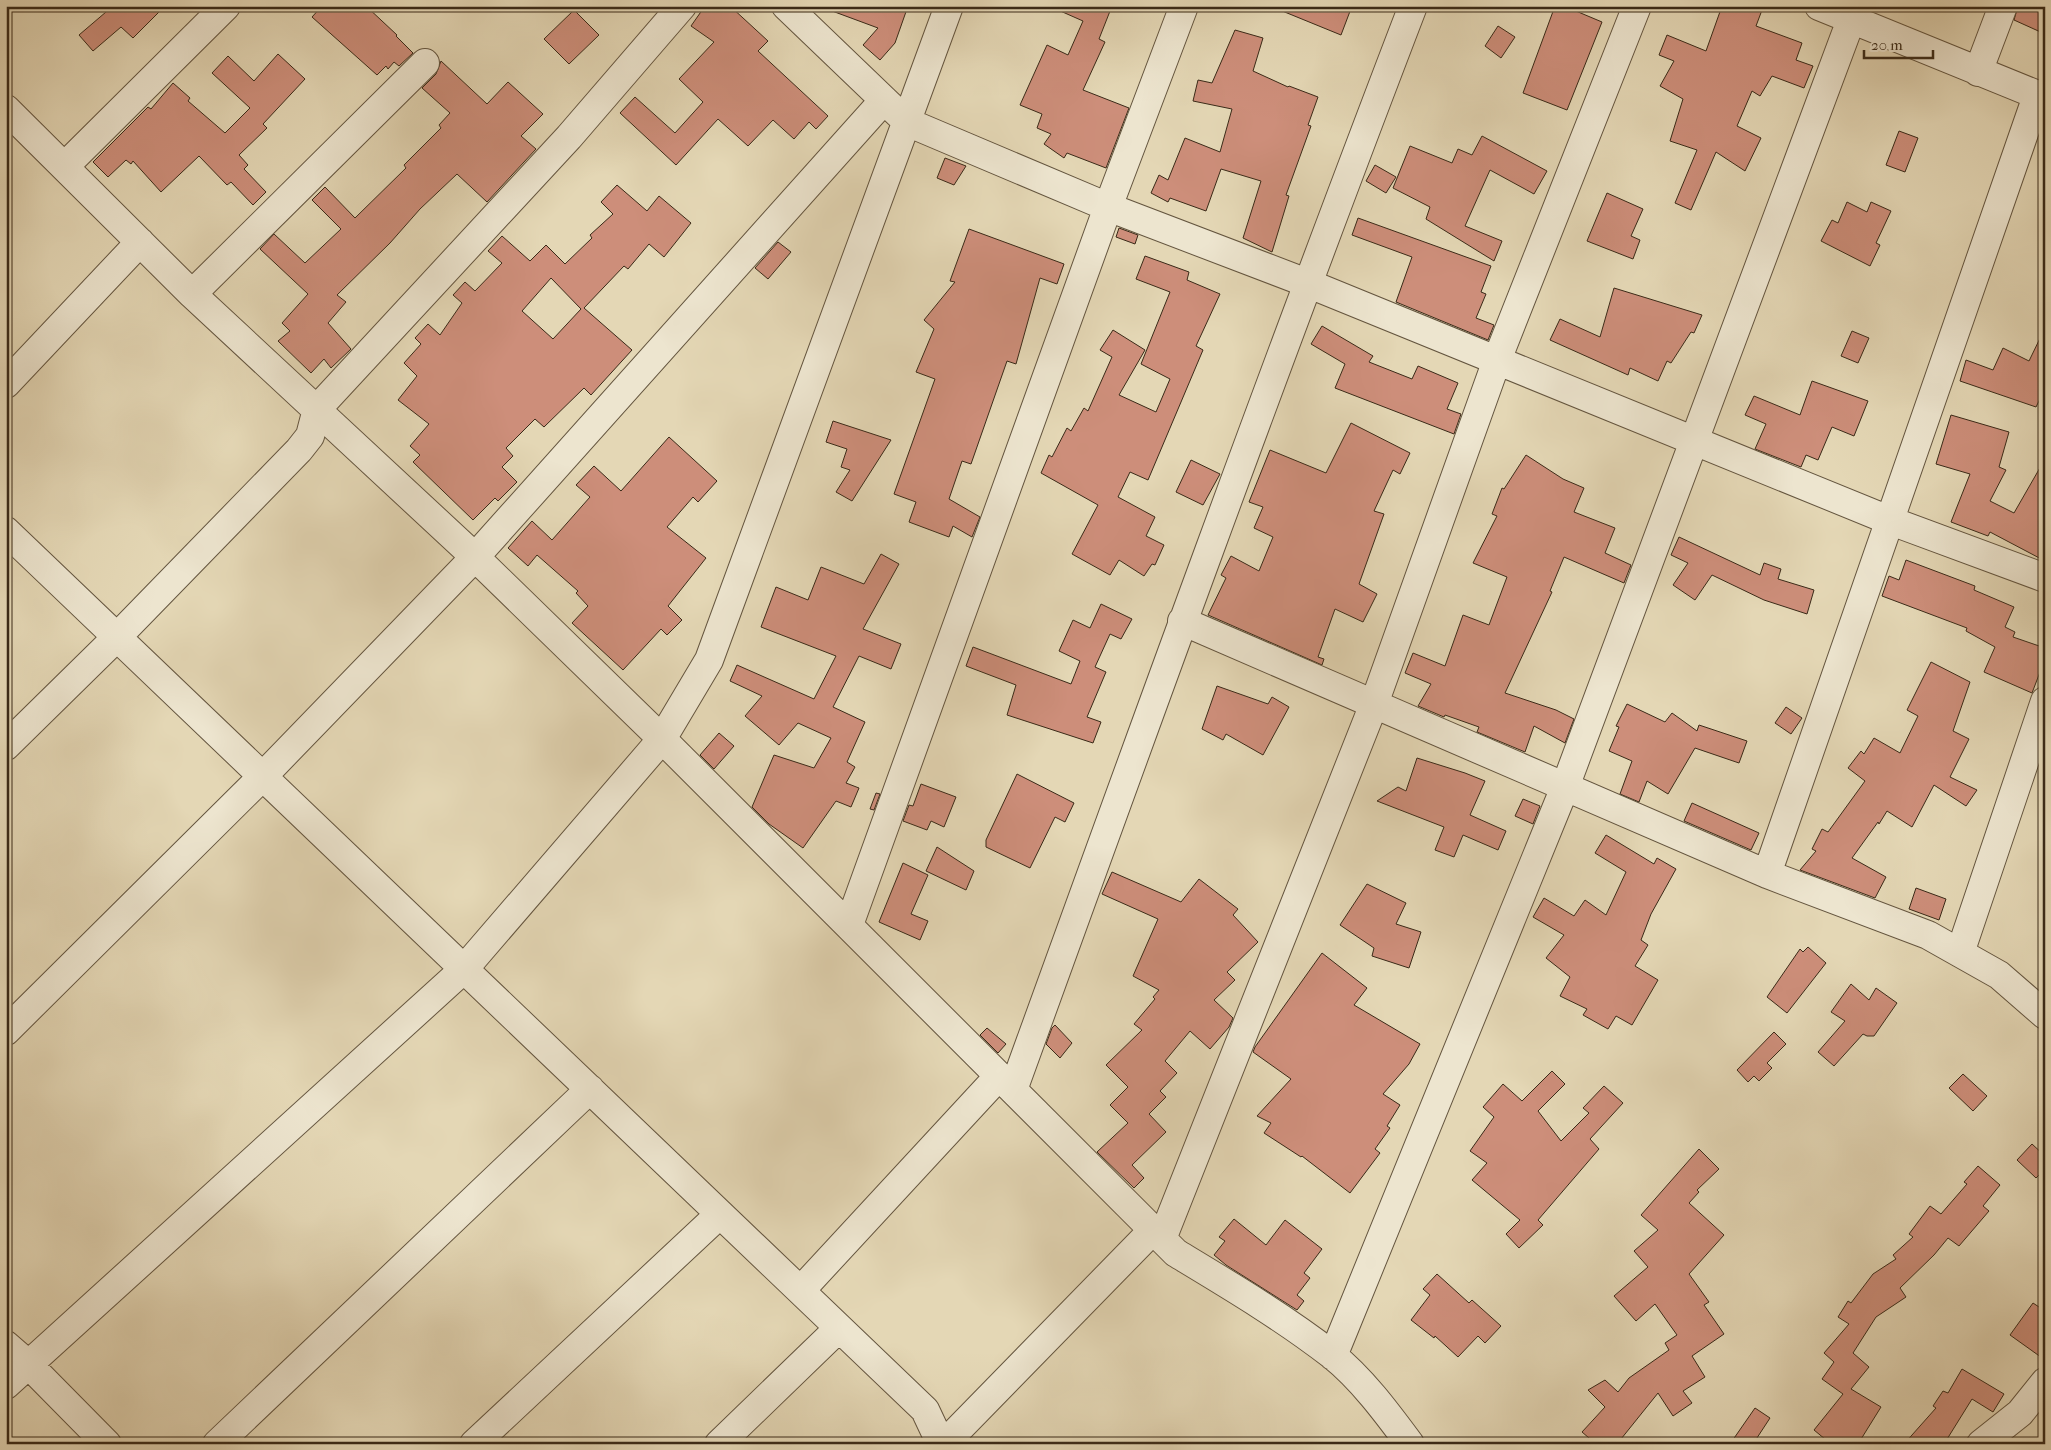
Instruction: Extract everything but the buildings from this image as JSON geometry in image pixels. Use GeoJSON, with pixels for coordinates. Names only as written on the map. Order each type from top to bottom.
{"type":"FeatureCollection","features":[{"type":"Feature","properties":{"kind":"street"},"geometry":{"type":"LineString","coordinates":[[64,166],[226,6]]}},
{"type":"Feature","properties":{"kind":"street"},"geometry":{"type":"LineString","coordinates":[[6,746],[117,637],[299,450],[310,436],[317,410],[569,137],[682,6]]}},
{"type":"Feature","properties":{"kind":"street"},"geometry":{"type":"LineString","coordinates":[[786,6],[907,122],[1108,207],[1307,283],[1891,521],[2045,578]]}},
{"type":"Feature","properties":{"kind":"street"},"geometry":{"type":"LineString","coordinates":[[6,1385],[464,969],[662,739],[709,660],[949,6]]}},
{"type":"Feature","properties":{"kind":"street"},"geometry":{"type":"LineString","coordinates":[[849,925],[1108,207],[1184,6]]}},
{"type":"Feature","properties":{"kind":"street"},"geometry":{"type":"LineString","coordinates":[[801,1290],[1006,1083],[1413,6]]}},
{"type":"Feature","properties":{"kind":"street"},"geometry":{"type":"LineString","coordinates":[[6,531],[925,1410],[942,1444],[1158,1235],[1374,704],[1497,360],[1637,6]]}},
{"type":"Feature","properties":{"kind":"street"},"geometry":{"type":"LineString","coordinates":[[1767,874],[2041,97],[1819,6]]}},
{"type":"Feature","properties":{"kind":"street"},"geometry":{"type":"LineString","coordinates":[[1978,72],[2003,6]]}},
{"type":"Feature","properties":{"kind":"street"},"geometry":{"type":"LineString","coordinates":[[1333,1356],[1565,787],[1851,20]]}},
{"type":"Feature","properties":{"kind":"street"},"geometry":{"type":"LineString","coordinates":[[192,294],[425,63]]}},
{"type":"Feature","properties":{"kind":"street"},"geometry":{"type":"LineString","coordinates":[[6,1031],[263,776],[475,556],[884,100]]}},
{"type":"Feature","properties":{"kind":"street"},"geometry":{"type":"LineString","coordinates":[[6,109],[192,294],[475,556],[662,739],[1176,1253],[1258,1303],[1333,1356],[1380,1404],[1410,1444]]}},
{"type":"Feature","properties":{"kind":"street"},"geometry":{"type":"LineString","coordinates":[[6,384],[140,242]]}},
{"type":"Feature","properties":{"kind":"street"},"geometry":{"type":"LineString","coordinates":[[1182,621],[1767,874],[1928,936],[1999,975],[2045,1015]]}},
{"type":"Feature","properties":{"kind":"street"},"geometry":{"type":"LineString","coordinates":[[1960,953],[2045,701]]}},
{"type":"Feature","properties":{"kind":"street"},"geometry":{"type":"LineString","coordinates":[[217,1444],[590,1089]]}},
{"type":"Feature","properties":{"kind":"street"},"geometry":{"type":"LineString","coordinates":[[474,1444],[720,1214]]}},
{"type":"Feature","properties":{"kind":"street"},"geometry":{"type":"LineString","coordinates":[[719,1444],[839,1328]]}},
{"type":"Feature","properties":{"kind":"street"},"geometry":{"type":"LineString","coordinates":[[6,1345],[29,1365],[107,1444]]}},
{"type":"Feature","properties":{"kind":"street"},"geometry":{"type":"LineString","coordinates":[[1981,1444],[2020,1413],[2045,1382]]}}]}
